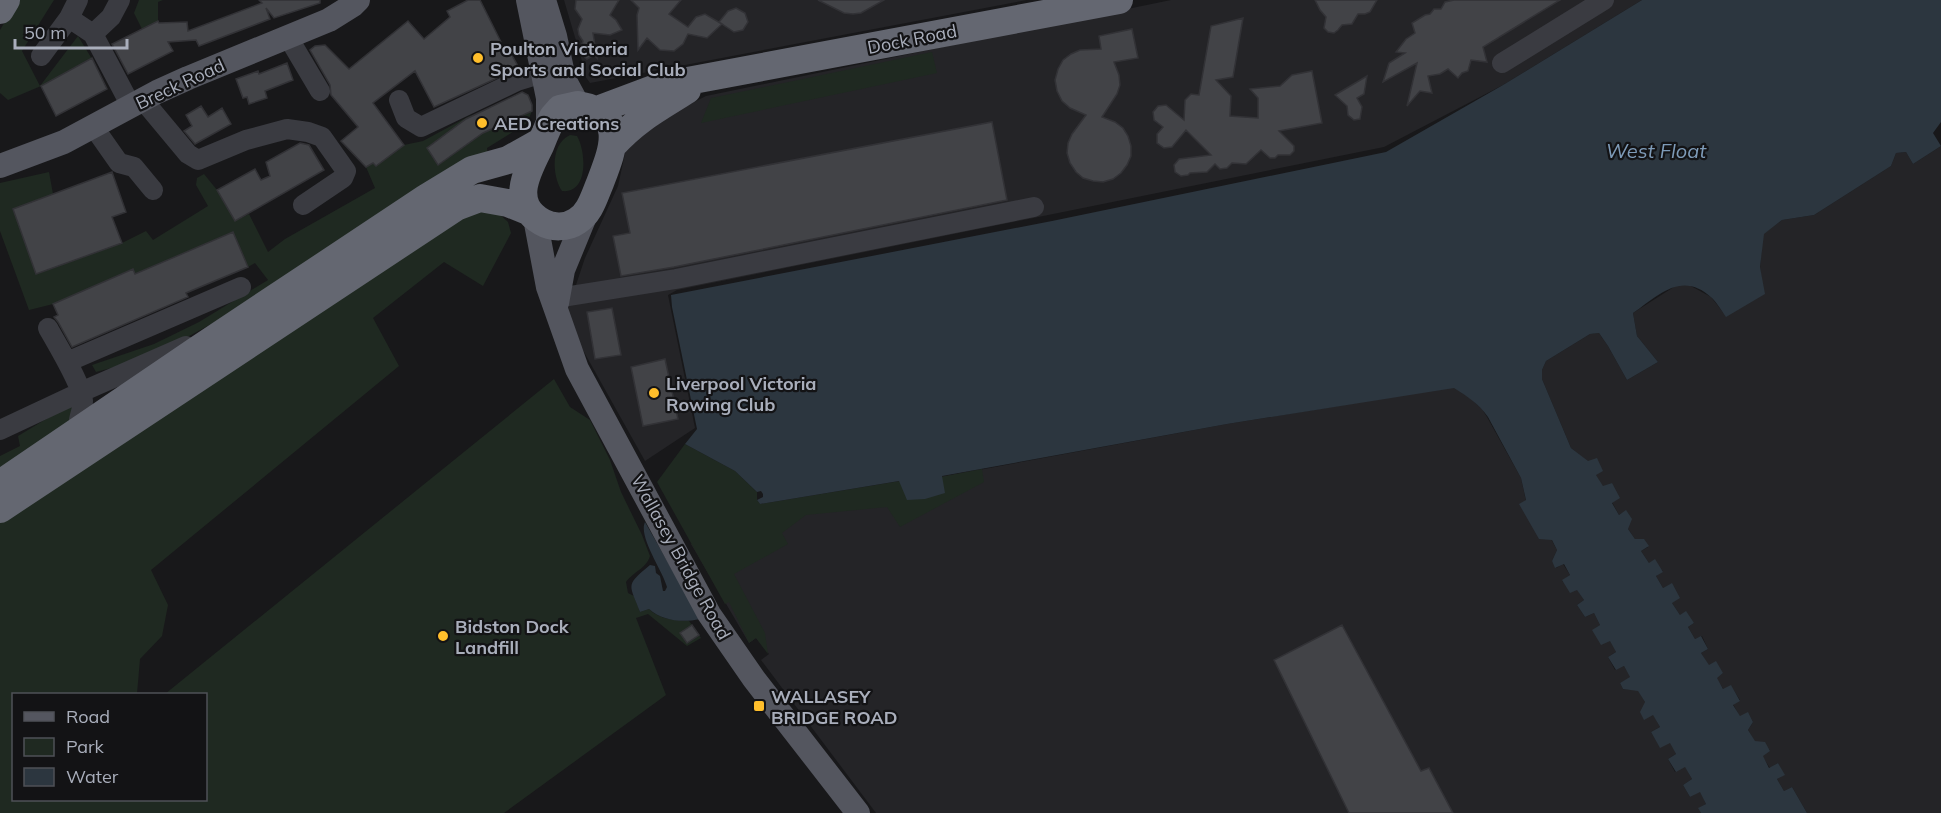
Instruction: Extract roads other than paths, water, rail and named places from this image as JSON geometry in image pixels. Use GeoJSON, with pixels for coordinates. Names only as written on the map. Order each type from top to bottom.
{"type":"FeatureCollection","features":[{"type":"Feature","properties":{"kind":"highway"},"geometry":{"type":"LineString","coordinates":[[0,10],[6,0]]}},
{"type":"Feature","properties":{"kind":"highway","name":"Dock Road"},"geometry":{"type":"LineString","coordinates":[[587,108],[661,86],[1119,0]]}},
{"type":"Feature","properties":{"kind":"highway","name":"Dock Road"},"geometry":{"type":"LineString","coordinates":[[613,145],[644,116],[704,79]]}},
{"type":"Feature","properties":{"kind":"highway"},"geometry":{"type":"LineString","coordinates":[[0,509],[456,207],[480,198],[508,202],[545,224],[560,226],[569,225],[586,214],[608,164],[614,135],[610,124],[587,108],[560,109],[553,117],[524,180],[523,196],[531,215]]}},
{"type":"Feature","properties":{"kind":"highway"},"geometry":{"type":"LineString","coordinates":[[0,484],[435,192],[472,171],[508,160],[545,133]]}},
{"type":"Feature","properties":{"kind":"main road","name":"Breck Road"},"geometry":{"type":"LineString","coordinates":[[0,166],[64,142],[188,78],[329,20],[353,6],[358,0]]}},
{"type":"Feature","properties":{"kind":"main road"},"geometry":{"type":"LineString","coordinates":[[528,0],[548,98],[545,133]]}},
{"type":"Feature","properties":{"kind":"main road"},"geometry":{"type":"LineString","coordinates":[[544,0],[555,36],[564,79],[587,108]]}},
{"type":"Feature","properties":{"kind":"main road"},"geometry":{"type":"LineString","coordinates":[[557,305],[562,270],[586,214]]}},
{"type":"Feature","properties":{"kind":"main road","name":"Wallasey Bridge Road"},"geometry":{"type":"LineString","coordinates":[[531,215],[548,287],[557,305],[577,369],[709,614],[754,679],[858,813]]}},
{"type":"Feature","properties":{"kind":"lane"},"geometry":{"type":"LineString","coordinates":[[41,56],[69,18],[78,0]]}},
{"type":"Feature","properties":{"kind":"lane"},"geometry":{"type":"LineString","coordinates":[[93,34],[111,18],[120,0]]}},
{"type":"Feature","properties":{"kind":"lane"},"geometry":{"type":"LineString","coordinates":[[1502,63],[1604,0]]}},
{"type":"Feature","properties":{"kind":"lane"},"geometry":{"type":"LineString","coordinates":[[69,18],[93,34],[137,103],[188,154],[198,160],[246,140],[287,129],[322,137],[346,171],[343,178],[303,205]]}},
{"type":"Feature","properties":{"kind":"lane"},"geometry":{"type":"LineString","coordinates":[[288,37],[320,91]]}},
{"type":"Feature","properties":{"kind":"lane"},"geometry":{"type":"LineString","coordinates":[[399,100],[406,118],[421,128],[518,81],[543,73]]}},
{"type":"Feature","properties":{"kind":"lane"},"geometry":{"type":"LineString","coordinates":[[93,126],[119,163],[134,167],[153,190]]}},
{"type":"Feature","properties":{"kind":"lane"},"geometry":{"type":"LineString","coordinates":[[557,305],[1034,207]]}},
{"type":"Feature","properties":{"kind":"lane"},"geometry":{"type":"LineString","coordinates":[[67,362],[241,287]]}},
{"type":"Feature","properties":{"kind":"lane"},"geometry":{"type":"LineString","coordinates":[[48,328],[81,392],[83,401],[79,420],[84,428]]}},
{"type":"Feature","properties":{"kind":"lane"},"geometry":{"type":"LineString","coordinates":[[0,430],[187,346],[197,350]]}},
{"type":"Feature","properties":{"kind":"water","name":"West Float"},"geometry":{"type":"Polygon","coordinates":[[[1642,0],[1941,0],[1941,122],[1933,133],[1941,146],[1913,164],[1906,152],[1896,153],[1891,166],[1814,215],[1782,220],[1764,234],[1760,267],[1765,294],[1726,317],[1712,298],[1691,286],[1671,288],[1633,313],[1637,336],[1658,362],[1627,380],[1599,333],[1590,334],[1546,361],[1542,370],[1542,379],[1571,448],[1588,461],[1597,458],[1603,471],[1596,475],[1603,486],[1612,483],[1620,498],[1612,503],[1619,515],[1626,510],[1632,519],[1628,529],[1635,539],[1644,539],[1649,546],[1641,551],[1649,563],[1655,559],[1663,572],[1656,576],[1663,588],[1672,583],[1680,598],[1672,603],[1680,615],[1686,611],[1694,623],[1688,627],[1695,639],[1701,636],[1708,649],[1701,653],[1709,665],[1716,661],[1723,673],[1717,678],[1723,689],[1731,685],[1740,701],[1733,705],[1740,716],[1748,712],[1753,722],[1748,730],[1755,741],[1765,742],[1770,751],[1763,756],[1769,768],[1778,763],[1785,775],[1777,779],[1784,791],[1792,787],[1807,813],[1701,813],[1698,808],[1706,804],[1700,792],[1690,797],[1683,785],[1692,779],[1685,767],[1676,772],[1668,759],[1676,754],[1670,743],[1660,748],[1651,732],[1660,727],[1653,715],[1644,720],[1640,712],[1645,702],[1638,691],[1623,689],[1620,683],[1630,677],[1624,666],[1616,670],[1608,657],[1616,652],[1610,641],[1601,645],[1592,630],[1600,625],[1594,613],[1585,617],[1577,605],[1584,600],[1577,590],[1570,593],[1562,580],[1570,575],[1564,564],[1555,568],[1552,561],[1557,550],[1552,540],[1539,539],[1519,504],[1526,500],[1521,478],[1488,417],[1477,404],[1454,388],[1227,424],[942,476],[945,493],[925,499],[907,500],[899,481],[760,504],[757,500],[763,497],[761,491],[757,492],[735,471],[685,444],[697,429],[671,295],[1052,221],[1386,152],[1503,85],[1642,0]]]}},
{"type":"Feature","properties":{"kind":"water"},"geometry":{"type":"Polygon","coordinates":[[[645,522],[700,619],[673,620],[649,609],[640,612],[632,590],[636,577],[650,565],[655,566],[663,591],[667,587],[648,545],[645,536],[645,522]]]}},
{"type":"Feature","properties":{"kind":"place","name":"Poulton Victoria Sports and Social Club"},"geometry":{"type":"Point","coordinates":[478,58]}},
{"type":"Feature","properties":{"kind":"place","name":"AED Creations"},"geometry":{"type":"Point","coordinates":[482,123]}},
{"type":"Feature","properties":{"kind":"place","name":"Liverpool Victoria Rowing Club"},"geometry":{"type":"Point","coordinates":[654,393]}},
{"type":"Feature","properties":{"kind":"place","name":"Bidston Dock Landfill"},"geometry":{"type":"Point","coordinates":[443,636]}},
{"type":"Feature","properties":{"kind":"place","name":"WALLASEY BRIDGE ROAD"},"geometry":{"type":"Point","coordinates":[759,706]}}]}
